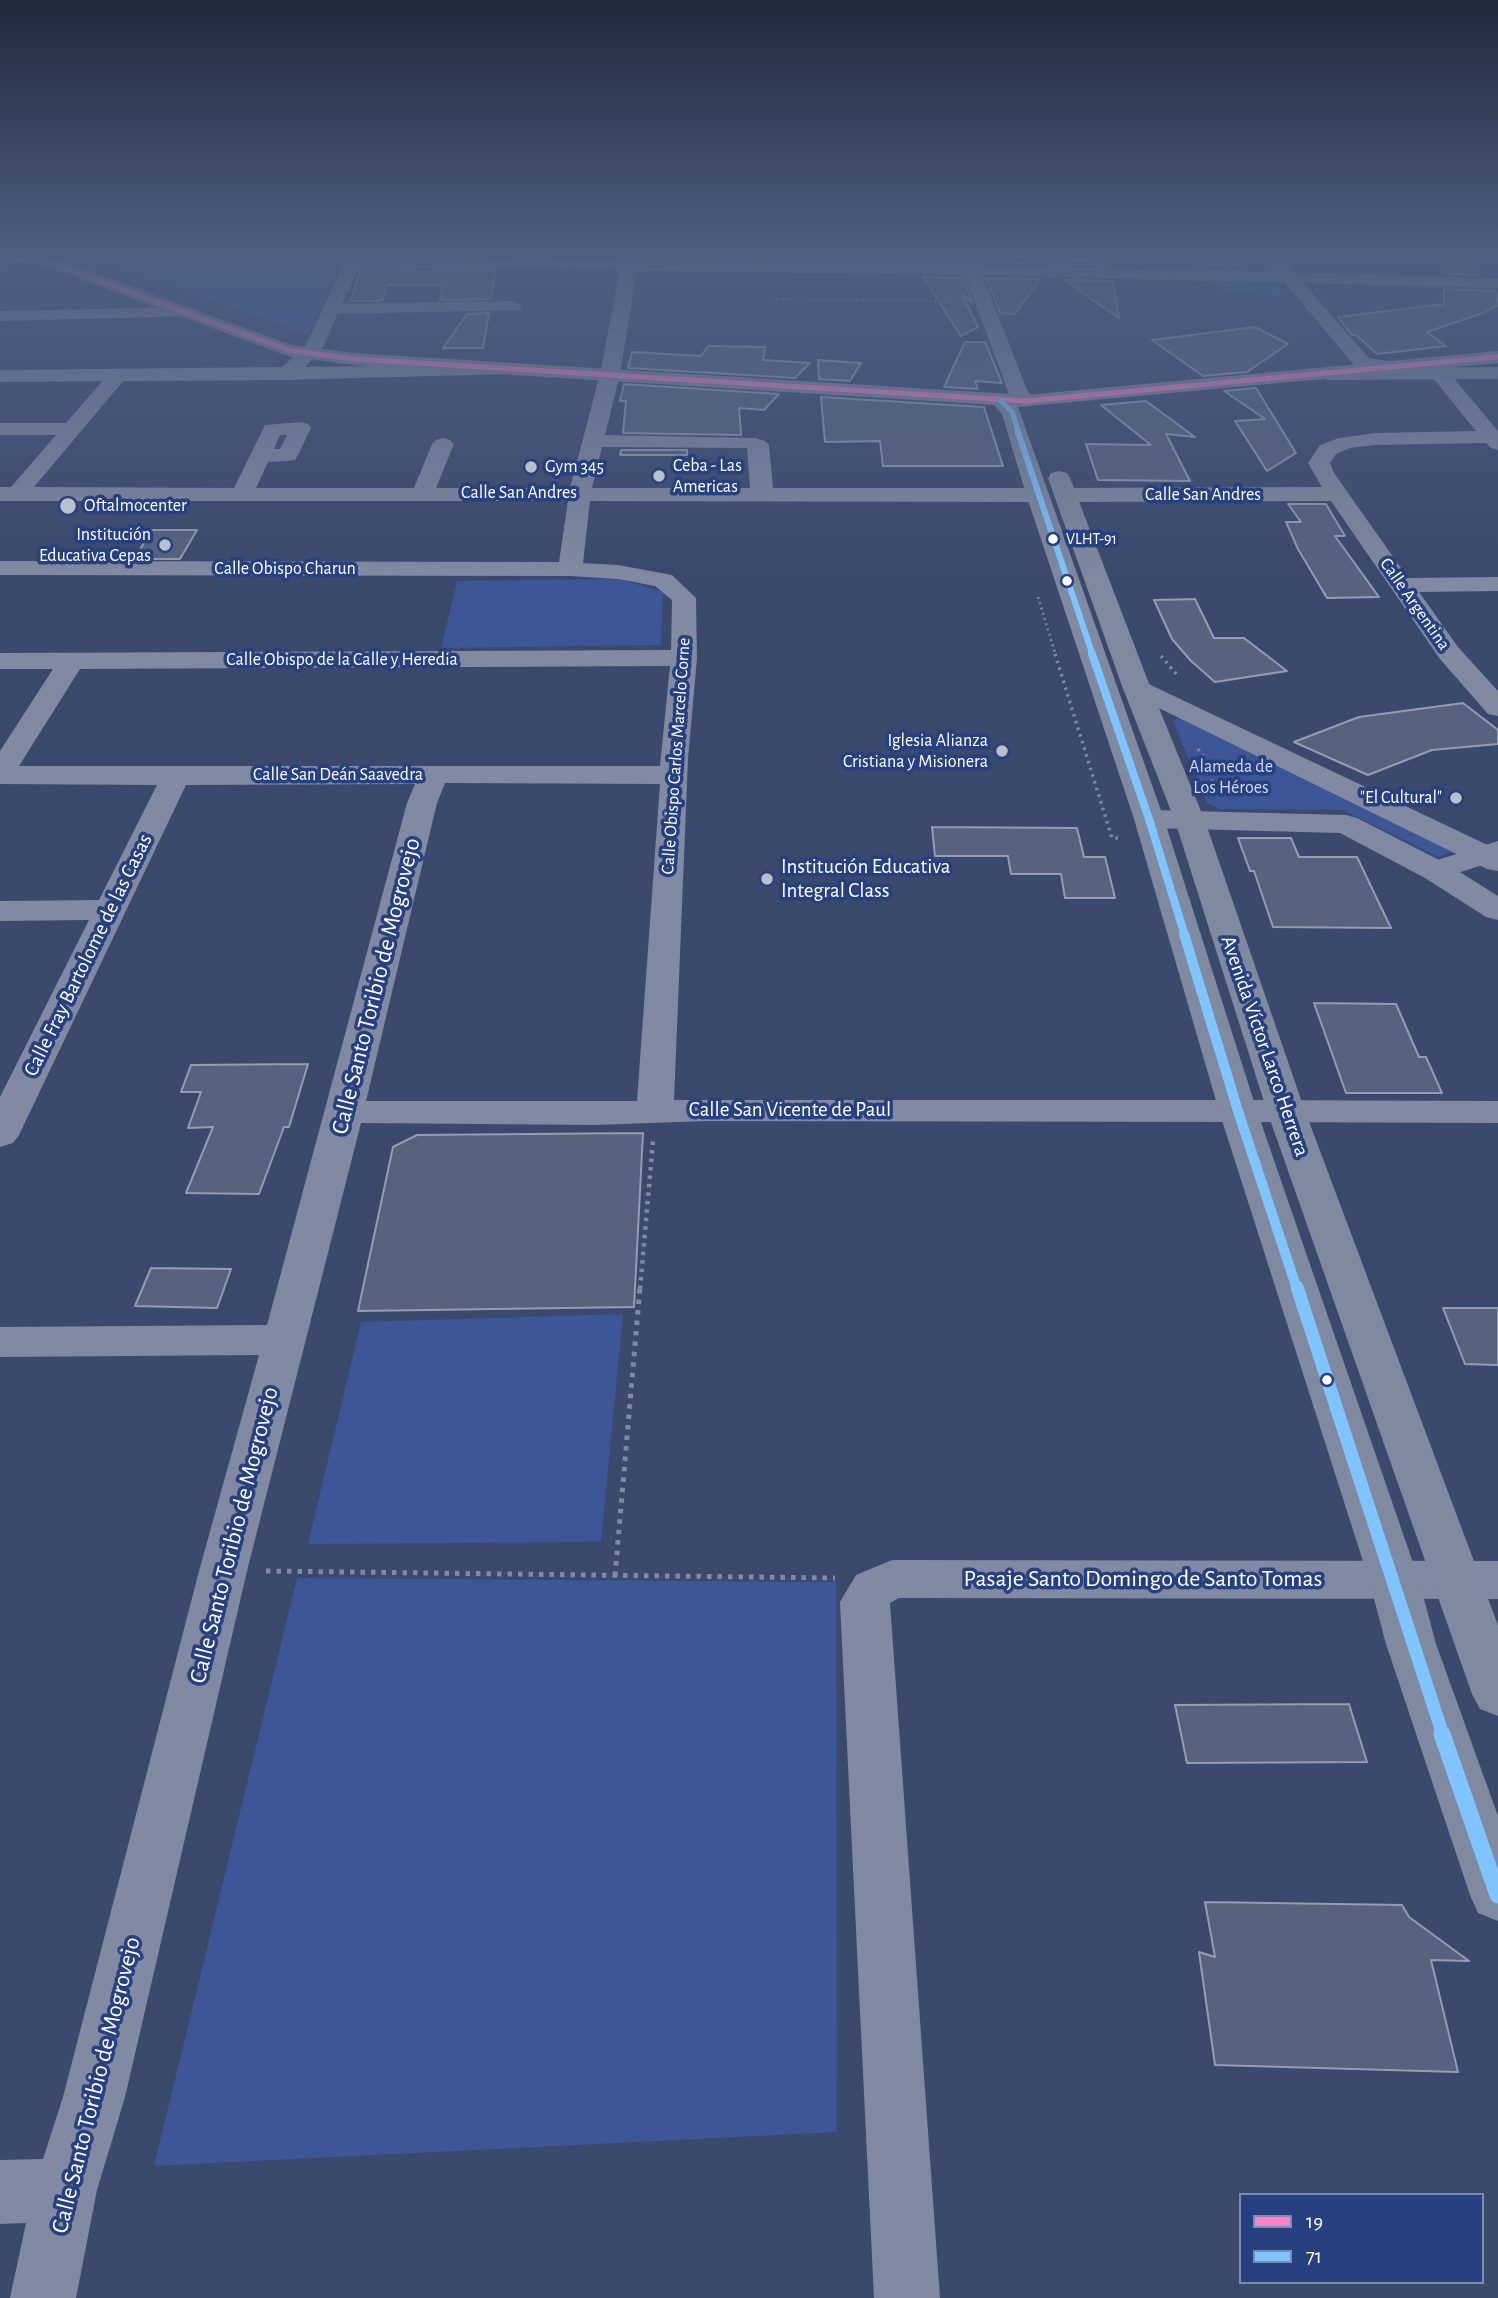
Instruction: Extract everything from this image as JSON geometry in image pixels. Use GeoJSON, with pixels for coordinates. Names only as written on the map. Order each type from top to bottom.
{"type":"FeatureCollection","features":[{"type":"Feature","properties":{"kind":"main road"},"geometry":{"type":"LineString","coordinates":[[466,364],[522,369],[610,371]]}},
{"type":"Feature","properties":{"kind":"main road"},"geometry":{"type":"LineString","coordinates":[[509,364],[1015,398],[1422,364]]}},
{"type":"Feature","properties":{"kind":"main road"},"geometry":{"type":"LineString","coordinates":[[1015,398],[1351,364]]}},
{"type":"Feature","properties":{"kind":"main road"},"geometry":{"type":"LineString","coordinates":[[1439,373],[1498,365]]}},
{"type":"Feature","properties":{"kind":"main road"},"geometry":{"type":"LineString","coordinates":[[1314,375],[1498,373]]}},
{"type":"Feature","properties":{"kind":"main road"},"geometry":{"type":"LineString","coordinates":[[1015,398],[1034,411],[1043,434]]}},
{"type":"Feature","properties":{"kind":"main road","name":"Avenida Víctor Larco Herrera"},"geometry":{"type":"LineString","coordinates":[[1015,398],[1012,412],[1038,495],[1149,819],[1238,1111],[1394,1580],[1411,1644],[1498,1895]]}},
{"type":"Feature","properties":{"kind":"main road","name":"Avenida Víctor Larco Herrera"},"geometry":{"type":"LineString","coordinates":[[1051,457],[1189,821],[1286,1111],[1477,1580],[1498,1694]]}},
{"type":"Feature","properties":{"kind":"street"},"geometry":{"type":"LineString","coordinates":[[286,373],[296,364]]}},
{"type":"Feature","properties":{"kind":"street"},"geometry":{"type":"LineString","coordinates":[[570,569],[580,493],[611,364]]}},
{"type":"Feature","properties":{"kind":"street"},"geometry":{"type":"LineString","coordinates":[[1003,364],[1015,398]]}},
{"type":"Feature","properties":{"kind":"street"},"geometry":{"type":"LineString","coordinates":[[1368,364],[1439,373],[1496,439]]}},
{"type":"Feature","properties":{"kind":"street"},"geometry":{"type":"LineString","coordinates":[[0,376],[522,369]]}},
{"type":"Feature","properties":{"kind":"street"},"geometry":{"type":"LineString","coordinates":[[9,494],[117,376]]}},
{"type":"Feature","properties":{"kind":"street"},"geometry":{"type":"LineString","coordinates":[[0,429],[71,429]]}},
{"type":"Feature","properties":{"kind":"street","name":"Calle Argentina"},"geometry":{"type":"LineString","coordinates":[[1496,439],[1376,439],[1346,442],[1328,450],[1319,463],[1449,653],[1498,708]]}},
{"type":"Feature","properties":{"kind":"street"},"geometry":{"type":"LineString","coordinates":[[593,441],[749,442],[758,445],[762,495]]}},
{"type":"Feature","properties":{"kind":"street"},"geometry":{"type":"LineString","coordinates":[[423,493],[443,444]]}},
{"type":"Feature","properties":{"kind":"street"},"geometry":{"type":"LineString","coordinates":[[242,494],[260,456]]}},
{"type":"Feature","properties":{"kind":"street","name":"Calle San Andres"},"geometry":{"type":"LineString","coordinates":[[9,494],[1038,495]]}},
{"type":"Feature","properties":{"kind":"street","name":"Calle San Andres"},"geometry":{"type":"LineString","coordinates":[[1065,495],[1340,494]]}},
{"type":"Feature","properties":{"kind":"street","name":"Calle Obispo Charun"},"geometry":{"type":"LineString","coordinates":[[0,568],[570,569]]}},
{"type":"Feature","properties":{"kind":"street","name":"Calle Obispo Carlos Marcelo Corne"},"geometry":{"type":"LineString","coordinates":[[570,569],[618,572],[663,580],[684,598],[684,658],[674,759],[655,1112]]}},
{"type":"Feature","properties":{"kind":"street"},"geometry":{"type":"LineString","coordinates":[[1401,585],[1498,584]]}},
{"type":"Feature","properties":{"kind":"street","name":"Calle Obispo de la Calle y Heredia"},"geometry":{"type":"LineString","coordinates":[[0,661],[684,658]]}},
{"type":"Feature","properties":{"kind":"street"},"geometry":{"type":"LineString","coordinates":[[0,774],[71,661]]}},
{"type":"Feature","properties":{"kind":"street"},"geometry":{"type":"LineString","coordinates":[[1136,686],[1494,855]]}},
{"type":"Feature","properties":{"kind":"street","name":"Calle San Deán Saavedra"},"geometry":{"type":"LineString","coordinates":[[0,774],[374,777],[675,775]]}},
{"type":"Feature","properties":{"kind":"street","name":"Calle Fray Bartolome de las Casas"},"geometry":{"type":"LineString","coordinates":[[0,1135],[176,775]]}},
{"type":"Feature","properties":{"kind":"street","name":"Calle Santo Toribio de Mogrovejo"},"geometry":{"type":"LineString","coordinates":[[43,2298],[65,2190],[94,2097],[223,1571],[286,1339],[422,803],[434,775]]}},
{"type":"Feature","properties":{"kind":"street"},"geometry":{"type":"LineString","coordinates":[[1149,819],[1346,824],[1495,904]]}},
{"type":"Feature","properties":{"kind":"street"},"geometry":{"type":"LineString","coordinates":[[1436,871],[1494,855]]}},
{"type":"Feature","properties":{"kind":"street"},"geometry":{"type":"LineString","coordinates":[[0,911],[111,910]]}},
{"type":"Feature","properties":{"kind":"street","name":"Calle San Vicente de Paul"},"geometry":{"type":"LineString","coordinates":[[343,1112],[1498,1112]]}},
{"type":"Feature","properties":{"kind":"street"},"geometry":{"type":"LineString","coordinates":[[0,1342],[286,1339]]}},
{"type":"Feature","properties":{"kind":"street"},"geometry":{"type":"LineString","coordinates":[[892,1579],[873,1589],[865,1602],[907,2298]]}},
{"type":"Feature","properties":{"kind":"street","name":"Pasaje Santo Domingo de Santo Tomas"},"geometry":{"type":"LineString","coordinates":[[892,1579],[1477,1580]]}},
{"type":"Feature","properties":{"kind":"street"},"geometry":{"type":"LineString","coordinates":[[0,2192],[65,2190]]}},
{"type":"Feature","properties":{"kind":"path"},"geometry":{"type":"LineString","coordinates":[[615,1576],[655,1112]]}},
{"type":"Feature","properties":{"kind":"path"},"geometry":{"type":"LineString","coordinates":[[223,1571],[892,1579]]}},
{"type":"Feature","properties":{"kind":"green space"},"geometry":{"type":"Polygon","coordinates":[[[619,579],[663,592],[661,645],[441,648],[457,581],[619,579]]]}},
{"type":"Feature","properties":{"kind":"green space","name":"Alameda de Los Héroes"},"geometry":{"type":"Polygon","coordinates":[[[1178,718],[1453,852],[1438,857],[1343,810],[1220,809],[1207,803],[1173,721],[1178,718]]]}},
{"type":"Feature","properties":{"kind":"green space"},"geometry":{"type":"Polygon","coordinates":[[[623,1314],[601,1542],[308,1544],[361,1322],[623,1314]]]}},
{"type":"Feature","properties":{"kind":"green space"},"geometry":{"type":"Polygon","coordinates":[[[297,1578],[836,1582],[837,2132],[154,2166],[297,1578]]]}},
{"type":"Feature","properties":{"kind":"building"},"geometry":{"type":"Polygon","coordinates":[[[629,364],[809,364],[795,378],[628,368],[629,364]]]}},
{"type":"Feature","properties":{"kind":"building"},"geometry":{"type":"Polygon","coordinates":[[[818,364],[860,364],[850,381],[819,379],[818,364]]]}},
{"type":"Feature","properties":{"kind":"building"},"geometry":{"type":"Polygon","coordinates":[[[955,364],[994,364],[1002,383],[975,381],[978,389],[944,387],[955,364]]]}},
{"type":"Feature","properties":{"kind":"building"},"geometry":{"type":"Polygon","coordinates":[[[1186,364],[1258,364],[1247,372],[1203,376],[1186,364]]]}},
{"type":"Feature","properties":{"kind":"building"},"geometry":{"type":"Polygon","coordinates":[[[624,384],[779,394],[764,410],[739,408],[741,435],[623,433],[626,401],[620,401],[624,384]]]}},
{"type":"Feature","properties":{"kind":"building"},"geometry":{"type":"Polygon","coordinates":[[[1256,388],[1296,453],[1267,471],[1235,421],[1265,419],[1224,391],[1256,388]]]}},
{"type":"Feature","properties":{"kind":"building"},"geometry":{"type":"Polygon","coordinates":[[[821,397],[984,407],[1003,466],[883,466],[880,441],[825,442],[821,397]]]}},
{"type":"Feature","properties":{"kind":"building"},"geometry":{"type":"Polygon","coordinates":[[[1146,401],[1195,437],[1166,434],[1190,481],[1098,480],[1086,444],[1151,445],[1101,405],[1146,401]]]}},
{"type":"Feature","properties":{"kind":"building"},"geometry":{"type":"Polygon","coordinates":[[[621,450],[687,450],[687,455],[620,455],[621,450]]]}},
{"type":"Feature","properties":{"kind":"building"},"geometry":{"type":"Polygon","coordinates":[[[1288,504],[1326,504],[1345,536],[1335,536],[1379,597],[1327,598],[1298,549],[1286,522],[1301,522],[1288,504]]]}},
{"type":"Feature","properties":{"kind":"building","name":"Institución Educativa Cepas"},"geometry":{"type":"Polygon","coordinates":[[[152,530],[197,530],[180,559],[134,559],[152,530]]]}},
{"type":"Feature","properties":{"kind":"building"},"geometry":{"type":"Polygon","coordinates":[[[1195,599],[1214,638],[1244,638],[1287,671],[1215,682],[1191,661],[1172,639],[1154,600],[1195,599]]]}},
{"type":"Feature","properties":{"kind":"building"},"geometry":{"type":"Polygon","coordinates":[[[1463,703],[1498,730],[1498,744],[1432,750],[1368,775],[1294,742],[1359,717],[1463,703]]]}},
{"type":"Feature","properties":{"kind":"building"},"geometry":{"type":"Polygon","coordinates":[[[932,827],[1077,828],[1084,857],[1105,857],[1115,898],[1065,898],[1061,874],[1011,874],[1008,856],[935,856],[932,827]]]}},
{"type":"Feature","properties":{"kind":"building"},"geometry":{"type":"Polygon","coordinates":[[[1238,838],[1291,838],[1299,857],[1357,857],[1391,928],[1273,927],[1254,871],[1250,871],[1238,838]]]}},
{"type":"Feature","properties":{"kind":"building"},"geometry":{"type":"Polygon","coordinates":[[[1314,1003],[1396,1004],[1419,1057],[1426,1057],[1442,1093],[1346,1093],[1314,1003]]]}},
{"type":"Feature","properties":{"kind":"building"},"geometry":{"type":"Polygon","coordinates":[[[308,1064],[289,1127],[284,1127],[259,1194],[186,1193],[213,1127],[188,1128],[201,1092],[181,1092],[191,1065],[308,1064]]]}},
{"type":"Feature","properties":{"kind":"building"},"geometry":{"type":"Polygon","coordinates":[[[643,1133],[634,1307],[358,1311],[393,1147],[417,1135],[643,1133]]]}},
{"type":"Feature","properties":{"kind":"building"},"geometry":{"type":"Polygon","coordinates":[[[151,1268],[231,1269],[217,1308],[135,1306],[151,1268]]]}},
{"type":"Feature","properties":{"kind":"building"},"geometry":{"type":"Polygon","coordinates":[[[1443,1308],[1498,1308],[1498,1365],[1465,1364],[1443,1308]]]}},
{"type":"Feature","properties":{"kind":"building"},"geometry":{"type":"Polygon","coordinates":[[[1349,1704],[1367,1762],[1187,1763],[1175,1705],[1349,1704]]]}},
{"type":"Feature","properties":{"kind":"building"},"geometry":{"type":"Polygon","coordinates":[[[1205,1902],[1402,1905],[1409,1917],[1469,1961],[1431,1960],[1458,2072],[1215,2065],[1199,1952],[1215,1957],[1205,1902]]]}},
{"type":"Feature","properties":{"kind":"transit line","name":"19"},"geometry":{"type":"LineString","coordinates":[[438,364],[1026,401],[1420,364]]}},
{"type":"Feature","properties":{"kind":"transit line","name":"71"},"geometry":{"type":"LineString","coordinates":[[1001,401],[1012,412],[1036,491],[1149,819],[1238,1111],[1394,1580],[1411,1644],[1498,1895]]}},
{"type":"Feature","properties":{"kind":"place","name":"Gym 345"},"geometry":{"type":"Point","coordinates":[531,467]}},
{"type":"Feature","properties":{"kind":"place","name":"Ceba - Las Americas"},"geometry":{"type":"Point","coordinates":[659,476]}},
{"type":"Feature","properties":{"kind":"place","name":"Oftalmocenter"},"geometry":{"type":"Point","coordinates":[68,506]}},
{"type":"Feature","properties":{"kind":"place","name":"VLHT-91"},"geometry":{"type":"Point","coordinates":[1053,539]}},
{"type":"Feature","properties":{"kind":"place","name":"Institución Educativa Cepas"},"geometry":{"type":"Point","coordinates":[165,545]}},
{"type":"Feature","properties":{"kind":"place","name":"Iglesia Alianza Cristiana y Misionera"},"geometry":{"type":"Point","coordinates":[1002,751]}},
{"type":"Feature","properties":{"kind":"place","name":"\"El Cultural\""},"geometry":{"type":"Point","coordinates":[1456,798]}},
{"type":"Feature","properties":{"kind":"place","name":"Institución Educativa Integral Class"},"geometry":{"type":"Point","coordinates":[767,879]}}]}
